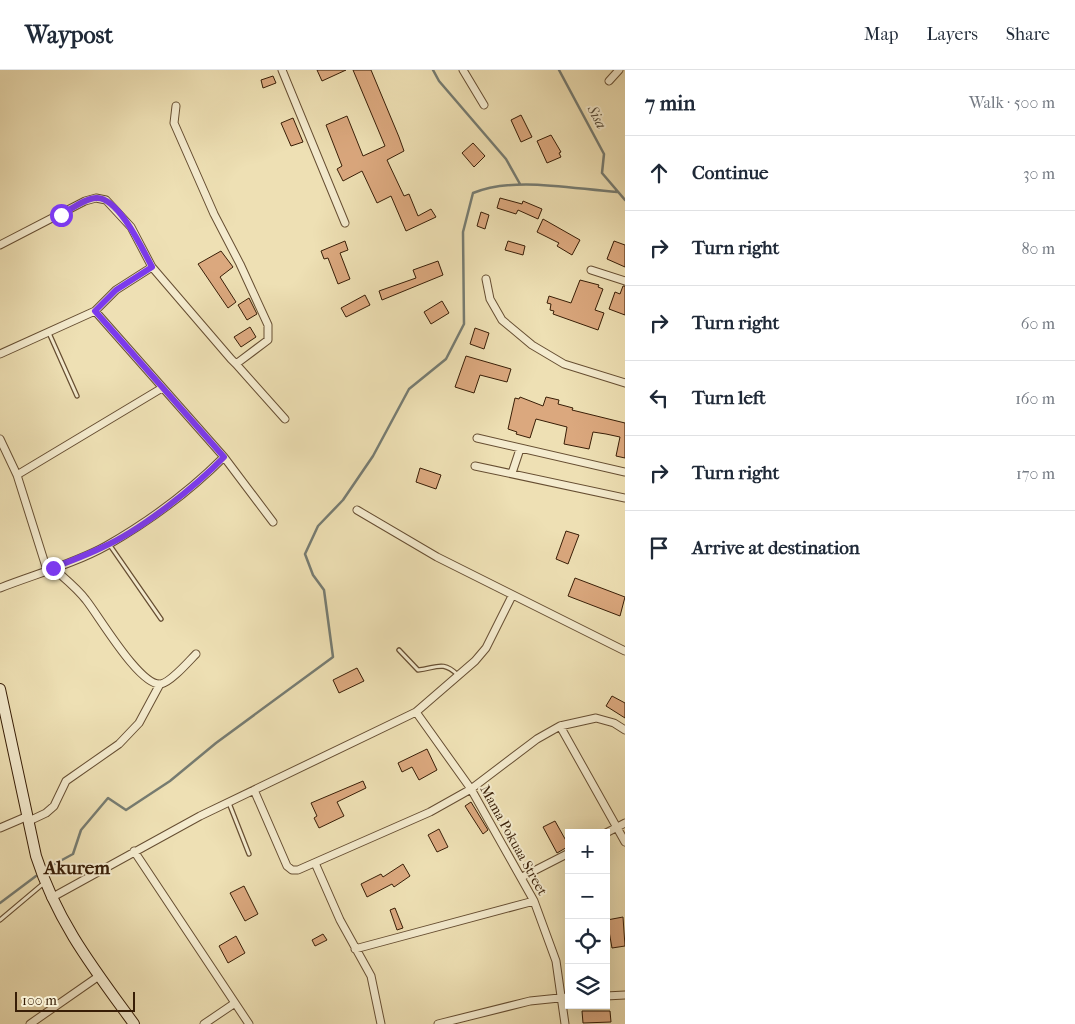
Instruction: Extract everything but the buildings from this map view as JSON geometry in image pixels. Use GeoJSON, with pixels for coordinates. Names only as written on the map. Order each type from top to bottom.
{"type":"FeatureCollection","features":[{"type":"Feature","properties":{"kind":"street"},"geometry":{"type":"LineString","coordinates":[[282,70],[345,224]]}},
{"type":"Feature","properties":{"kind":"street"},"geometry":{"type":"LineString","coordinates":[[463,70],[484,105]]}},
{"type":"Feature","properties":{"kind":"street"},"geometry":{"type":"LineString","coordinates":[[609,80],[619,70]]}},
{"type":"Feature","properties":{"kind":"street"},"geometry":{"type":"LineString","coordinates":[[176,106],[174,124],[214,214],[240,264],[268,325],[268,340],[236,364]]}},
{"type":"Feature","properties":{"kind":"street"},"geometry":{"type":"LineString","coordinates":[[0,245],[85,202],[96,198],[106,200],[131,227],[152,267],[285,419]]}},
{"type":"Feature","properties":{"kind":"street"},"geometry":{"type":"LineString","coordinates":[[0,354],[95,311],[116,290],[152,267]]}},
{"type":"Feature","properties":{"kind":"street"},"geometry":{"type":"LineString","coordinates":[[591,270],[625,281]]}},
{"type":"Feature","properties":{"kind":"street"},"geometry":{"type":"LineString","coordinates":[[486,279],[490,299],[502,320],[532,345],[564,364],[625,383]]}},
{"type":"Feature","properties":{"kind":"street"},"geometry":{"type":"LineString","coordinates":[[95,311],[224,457],[273,522]]}},
{"type":"Feature","properties":{"kind":"street"},"geometry":{"type":"LineString","coordinates":[[17,475],[162,388]]}},
{"type":"Feature","properties":{"kind":"street"},"geometry":{"type":"LineString","coordinates":[[477,438],[625,472]]}},
{"type":"Feature","properties":{"kind":"street"},"geometry":{"type":"LineString","coordinates":[[0,439],[17,475],[50,569],[85,599],[122,653],[150,681],[160,684],[168,681],[196,654]]}},
{"type":"Feature","properties":{"kind":"street"},"geometry":{"type":"LineString","coordinates":[[512,474],[520,449]]}},
{"type":"Feature","properties":{"kind":"street"},"geometry":{"type":"LineString","coordinates":[[0,588],[109,544],[133,530],[204,477],[224,457]]}},
{"type":"Feature","properties":{"kind":"street"},"geometry":{"type":"LineString","coordinates":[[475,466],[625,498]]}},
{"type":"Feature","properties":{"kind":"street"},"geometry":{"type":"LineString","coordinates":[[357,510],[438,557],[512,596],[625,651]]}},
{"type":"Feature","properties":{"kind":"street"},"geometry":{"type":"LineString","coordinates":[[51,898],[134,851],[229,802],[416,712],[475,662],[486,648],[512,596]]}},
{"type":"Feature","properties":{"kind":"street"},"geometry":{"type":"LineString","coordinates":[[0,828],[46,813],[54,806],[66,781],[119,744],[138,723],[160,684]]}},
{"type":"Feature","properties":{"kind":"street"},"geometry":{"type":"LineString","coordinates":[[0,689],[36,856],[44,883],[66,927],[134,1024]]}},
{"type":"Feature","properties":{"kind":"street","name":"Mama Pokuaa Street"},"geometry":{"type":"LineString","coordinates":[[416,712],[471,789],[522,877],[534,901],[556,960],[565,993]]}},
{"type":"Feature","properties":{"kind":"street"},"geometry":{"type":"LineString","coordinates":[[254,790],[287,866],[292,870],[298,870],[430,812],[471,789],[537,739],[560,726],[596,718],[614,723],[625,730]]}},
{"type":"Feature","properties":{"kind":"street"},"geometry":{"type":"LineString","coordinates":[[560,726],[622,825],[625,842]]}},
{"type":"Feature","properties":{"kind":"street"},"geometry":{"type":"LineString","coordinates":[[610,831],[622,825]]}},
{"type":"Feature","properties":{"kind":"street"},"geometry":{"type":"LineString","coordinates":[[134,851],[249,1024]]}},
{"type":"Feature","properties":{"kind":"street"},"geometry":{"type":"LineString","coordinates":[[522,877],[565,855]]}},
{"type":"Feature","properties":{"kind":"street"},"geometry":{"type":"LineString","coordinates":[[315,863],[355,949],[371,976],[381,1024]]}},
{"type":"Feature","properties":{"kind":"street"},"geometry":{"type":"LineString","coordinates":[[355,949],[534,901]]}},
{"type":"Feature","properties":{"kind":"street"},"geometry":{"type":"LineString","coordinates":[[30,1024],[100,976]]}},
{"type":"Feature","properties":{"kind":"street"},"geometry":{"type":"LineString","coordinates":[[610,996],[625,995]]}},
{"type":"Feature","properties":{"kind":"street"},"geometry":{"type":"LineString","coordinates":[[438,1024],[497,1008],[565,997]]}},
{"type":"Feature","properties":{"kind":"street"},"geometry":{"type":"LineString","coordinates":[[204,1024],[235,1003]]}},
{"type":"Feature","properties":{"kind":"street","name":"Mama Pokuaa Street"},"geometry":{"type":"LineString","coordinates":[[566,1009],[566,1024]]}},
{"type":"Feature","properties":{"kind":"lane"},"geometry":{"type":"LineString","coordinates":[[49,333],[77,396]]}},
{"type":"Feature","properties":{"kind":"lane"},"geometry":{"type":"LineString","coordinates":[[109,544],[161,619]]}},
{"type":"Feature","properties":{"kind":"lane"},"geometry":{"type":"LineString","coordinates":[[399,650],[418,670],[448,666],[458,675]]}},
{"type":"Feature","properties":{"kind":"lane"},"geometry":{"type":"LineString","coordinates":[[229,802],[249,854]]}},
{"type":"Feature","properties":{"kind":"lane"},"geometry":{"type":"LineString","coordinates":[[0,920],[44,883]]}},
{"type":"Feature","properties":{"kind":"waterway"},"geometry":{"type":"LineString","coordinates":[[433,70],[439,81],[506,159],[520,184]]}},
{"type":"Feature","properties":{"kind":"waterway","name":"Sisa"},"geometry":{"type":"LineString","coordinates":[[559,70],[604,154],[602,173],[625,200]]}},
{"type":"Feature","properties":{"kind":"waterway"},"geometry":{"type":"LineString","coordinates":[[49,867],[73,854],[81,830],[108,798],[126,810],[170,781],[216,743],[333,657],[324,590],[313,575],[305,554],[318,526],[343,500],[373,456],[409,389],[446,359],[464,324],[463,232],[473,193],[489,188],[525,184],[617,192]]}},
{"type":"Feature","properties":{"kind":"waterway"},"geometry":{"type":"LineString","coordinates":[[0,903],[36,876]]}},
{"type":"Feature","properties":{"kind":"district","name":"Akurem"},"geometry":{"type":"Point","coordinates":[77,867]}},
{"type":"Feature","properties":{"kind":"route"},"geometry":{"type":"LineString","coordinates":[[53,568],[106,546],[133,530],[204,477],[224,457],[95,311],[116,290],[152,267],[131,227],[106,200],[96,198],[61,215]]}}]}
